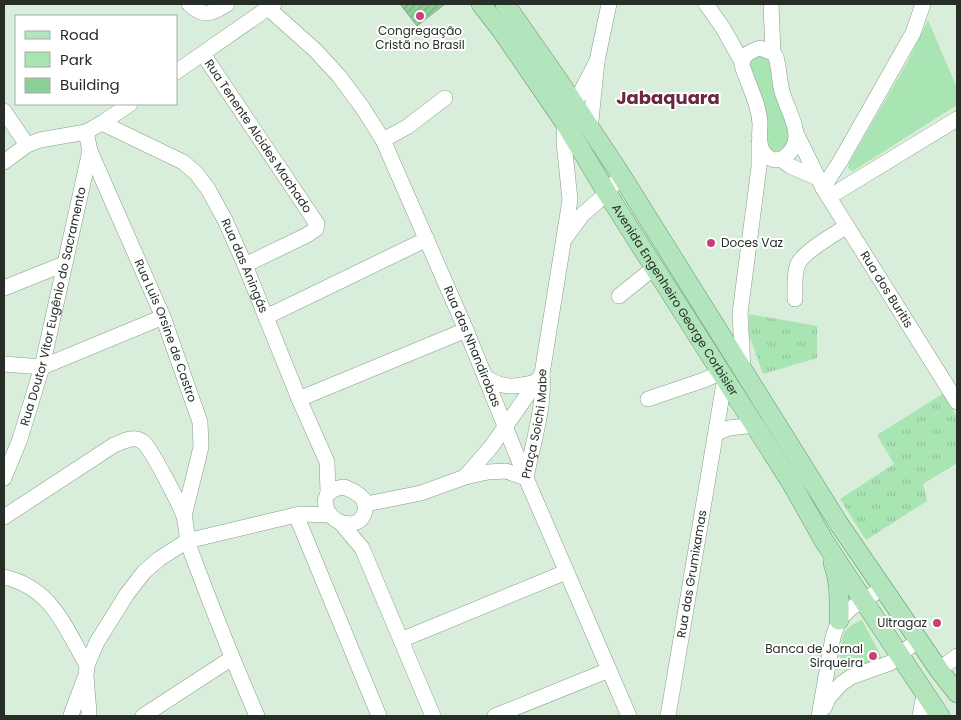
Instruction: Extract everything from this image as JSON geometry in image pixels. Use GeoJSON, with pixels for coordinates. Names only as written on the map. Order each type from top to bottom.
{"type":"FeatureCollection","features":[{"type":"Feature","properties":{"kind":"main road","name":"Avenida Engenheiro George Corbisier"},"geometry":{"type":"LineString","coordinates":[[481,4],[502,31],[565,123],[607,193],[792,484],[824,541],[940,716]]}},
{"type":"Feature","properties":{"kind":"main road","name":"Avenida Engenheiro George Corbisier"},"geometry":{"type":"LineString","coordinates":[[505,4],[621,175],[840,524],[918,640],[957,693]]}},
{"type":"Feature","properties":{"kind":"main road"},"geometry":{"type":"LineString","coordinates":[[824,541],[836,573],[839,593],[839,620]]}},
{"type":"Feature","properties":{"kind":"street"},"geometry":{"type":"LineString","coordinates":[[189,4],[200,13],[205,14],[227,4]]}},
{"type":"Feature","properties":{"kind":"street"},"geometry":{"type":"LineString","coordinates":[[590,130],[596,61],[610,4]]}},
{"type":"Feature","properties":{"kind":"street"},"geometry":{"type":"LineString","coordinates":[[706,4],[745,58],[744,73],[757,106],[760,122],[759,167],[740,313],[743,370]]}},
{"type":"Feature","properties":{"kind":"street"},"geometry":{"type":"LineString","coordinates":[[745,58],[760,48],[773,53],[771,4]]}},
{"type":"Feature","properties":{"kind":"street"},"geometry":{"type":"LineString","coordinates":[[824,187],[846,152],[913,33],[923,4]]}},
{"type":"Feature","properties":{"kind":"street"},"geometry":{"type":"LineString","coordinates":[[178,71],[271,6]]}},
{"type":"Feature","properties":{"kind":"street","name":"Rua das Nhandirobas"},"geometry":{"type":"LineString","coordinates":[[271,6],[339,76],[383,140],[487,378],[526,478],[629,716]]}},
{"type":"Feature","properties":{"kind":"street","name":"Rua dos Buritis"},"geometry":{"type":"LineString","coordinates":[[773,53],[778,66],[780,86],[796,133],[824,187],[957,402]]}},
{"type":"Feature","properties":{"kind":"street","name":"Rua Tenente Alcides Machado"},"geometry":{"type":"LineString","coordinates":[[203,54],[317,224],[316,229],[307,235],[245,265]]}},
{"type":"Feature","properties":{"kind":"street"},"geometry":{"type":"LineString","coordinates":[[487,378],[502,386],[514,387],[538,378],[570,200],[564,142],[565,123],[596,61]]}},
{"type":"Feature","properties":{"kind":"street"},"geometry":{"type":"LineString","coordinates":[[383,140],[407,127],[445,98]]}},
{"type":"Feature","properties":{"kind":"street"},"geometry":{"type":"LineString","coordinates":[[4,162],[27,145],[40,140],[86,132],[129,105]]}},
{"type":"Feature","properties":{"kind":"street"},"geometry":{"type":"LineString","coordinates":[[4,111],[27,145]]}},
{"type":"Feature","properties":{"kind":"street"},"geometry":{"type":"LineString","coordinates":[[824,187],[957,120]]}},
{"type":"Feature","properties":{"kind":"street","name":"Rua das Aningás"},"geometry":{"type":"LineString","coordinates":[[102,123],[183,162],[196,173],[212,196],[245,265],[299,400],[327,462],[354,491]]}},
{"type":"Feature","properties":{"kind":"street","name":"Rua Doutor Vitor Eugênio do Sacramento"},"geometry":{"type":"LineString","coordinates":[[4,478],[20,439],[42,367],[90,151],[86,132]]}},
{"type":"Feature","properties":{"kind":"street"},"geometry":{"type":"LineString","coordinates":[[755,196],[763,181],[780,160],[788,155],[793,146],[796,133]]}},
{"type":"Feature","properties":{"kind":"street"},"geometry":{"type":"LineString","coordinates":[[759,143],[767,155],[780,160],[824,187]]}},
{"type":"Feature","properties":{"kind":"street","name":"Rua Luis Orsine de Castro"},"geometry":{"type":"LineString","coordinates":[[90,151],[163,317],[200,422],[201,447],[184,516]]}},
{"type":"Feature","properties":{"kind":"street"},"geometry":{"type":"LineString","coordinates":[[564,241],[586,211],[607,193],[621,175]]}},
{"type":"Feature","properties":{"kind":"street"},"geometry":{"type":"LineString","coordinates":[[570,200],[578,208],[586,211]]}},
{"type":"Feature","properties":{"kind":"street"},"geometry":{"type":"LineString","coordinates":[[795,299],[797,265],[803,257],[818,245],[847,226]]}},
{"type":"Feature","properties":{"kind":"street"},"geometry":{"type":"LineString","coordinates":[[266,317],[427,240]]}},
{"type":"Feature","properties":{"kind":"street"},"geometry":{"type":"LineString","coordinates":[[4,288],[64,264]]}},
{"type":"Feature","properties":{"kind":"street"},"geometry":{"type":"LineString","coordinates":[[619,296],[655,267]]}},
{"type":"Feature","properties":{"kind":"street"},"geometry":{"type":"LineString","coordinates":[[718,330],[726,329],[730,326],[740,313]]}},
{"type":"Feature","properties":{"kind":"street"},"geometry":{"type":"LineString","coordinates":[[4,364],[42,367],[163,317]]}},
{"type":"Feature","properties":{"kind":"street"},"geometry":{"type":"LineString","coordinates":[[299,400],[466,330]]}},
{"type":"Feature","properties":{"kind":"street"},"geometry":{"type":"LineString","coordinates":[[648,399],[723,375]]}},
{"type":"Feature","properties":{"kind":"street","name":"Rua das Grumixamas"},"geometry":{"type":"LineString","coordinates":[[668,716],[716,433],[723,375]]}},
{"type":"Feature","properties":{"kind":"street","name":"Praça Soichi Mabe"},"geometry":{"type":"LineString","coordinates":[[538,378],[543,386],[526,478],[496,471],[465,477],[482,458],[538,378]]}},
{"type":"Feature","properties":{"kind":"street"},"geometry":{"type":"LineString","coordinates":[[716,433],[729,428],[755,425]]}},
{"type":"Feature","properties":{"kind":"street"},"geometry":{"type":"LineString","coordinates":[[4,517],[114,445],[128,439],[136,439],[143,442],[154,457],[184,516],[187,541],[232,658],[257,716]]}},
{"type":"Feature","properties":{"kind":"street","name":"Rua das Aningás"},"geometry":{"type":"LineString","coordinates":[[327,462],[331,508]]}},
{"type":"Feature","properties":{"kind":"street"},"geometry":{"type":"LineString","coordinates":[[331,508],[348,524],[357,522],[364,510],[421,493],[465,477]]}},
{"type":"Feature","properties":{"kind":"street"},"geometry":{"type":"LineString","coordinates":[[362,548],[364,510],[362,497],[344,487],[335,488],[331,508],[362,548],[433,716]]}},
{"type":"Feature","properties":{"kind":"street"},"geometry":{"type":"LineString","coordinates":[[70,716],[97,642],[127,594],[144,572],[159,559],[187,541],[331,508]]}},
{"type":"Feature","properties":{"kind":"street"},"geometry":{"type":"LineString","coordinates":[[298,515],[379,716]]}},
{"type":"Feature","properties":{"kind":"street"},"geometry":{"type":"LineString","coordinates":[[401,640],[566,572]]}},
{"type":"Feature","properties":{"kind":"street"},"geometry":{"type":"LineString","coordinates":[[4,577],[27,584],[39,592],[51,604],[86,670],[90,715]]}},
{"type":"Feature","properties":{"kind":"street"},"geometry":{"type":"LineString","coordinates":[[819,716],[833,637],[839,620],[862,600],[883,588]]}},
{"type":"Feature","properties":{"kind":"street"},"geometry":{"type":"LineString","coordinates":[[819,716],[829,697],[842,683],[851,677],[890,663],[918,640]]}},
{"type":"Feature","properties":{"kind":"street"},"geometry":{"type":"LineString","coordinates":[[831,655],[838,668],[851,677]]}},
{"type":"Feature","properties":{"kind":"street"},"geometry":{"type":"LineString","coordinates":[[939,670],[957,656]]}},
{"type":"Feature","properties":{"kind":"street"},"geometry":{"type":"LineString","coordinates":[[142,716],[232,658]]}},
{"type":"Feature","properties":{"kind":"street"},"geometry":{"type":"LineString","coordinates":[[495,716],[609,670]]}},
{"type":"Feature","properties":{"kind":"street"},"geometry":{"type":"LineString","coordinates":[[920,716],[924,694]]}},
{"type":"Feature","properties":{"kind":"street"},"geometry":{"type":"LineString","coordinates":[[70,716],[79,710],[85,710],[90,715]]}},
{"type":"Feature","properties":{"kind":"green space"},"geometry":{"type":"Polygon","coordinates":[[[928,20],[957,88],[957,105],[853,171],[850,170],[848,168],[849,163],[908,61],[928,20]]]}},
{"type":"Feature","properties":{"kind":"green space"},"geometry":{"type":"Polygon","coordinates":[[[768,54],[792,139],[777,151],[766,147],[749,64],[751,58],[768,54]]]}},
{"type":"Feature","properties":{"kind":"green space"},"geometry":{"type":"Polygon","coordinates":[[[749,314],[817,326],[817,358],[763,374],[749,335],[749,314]]]}},
{"type":"Feature","properties":{"kind":"green space"},"geometry":{"type":"Polygon","coordinates":[[[944,393],[957,418],[957,463],[923,484],[927,501],[866,540],[840,499],[894,464],[877,435],[944,393]]]}},
{"type":"Feature","properties":{"kind":"green space"},"geometry":{"type":"Polygon","coordinates":[[[862,620],[883,660],[855,669],[847,665],[839,656],[844,634],[850,626],[862,620]]]}},
{"type":"Feature","properties":{"kind":"building","name":"Congregação Cristã no Brasil"},"geometry":{"type":"Polygon","coordinates":[[[400,4],[445,4],[417,26],[400,4]]]}},
{"type":"Feature","properties":{"kind":"place","name":"Congregação Cristã no Brasil"},"geometry":{"type":"Point","coordinates":[420,16]}},
{"type":"Feature","properties":{"kind":"place","name":"Doces Vaz"},"geometry":{"type":"Point","coordinates":[711,243]}},
{"type":"Feature","properties":{"kind":"place","name":"Ultragaz"},"geometry":{"type":"Point","coordinates":[937,623]}},
{"type":"Feature","properties":{"kind":"place","name":"Banca de Jornal Sirqueira"},"geometry":{"type":"Point","coordinates":[873,656]}},
{"type":"Feature","properties":{"kind":"district","name":"Jabaquara"},"geometry":{"type":"Point","coordinates":[668,98]}}]}
